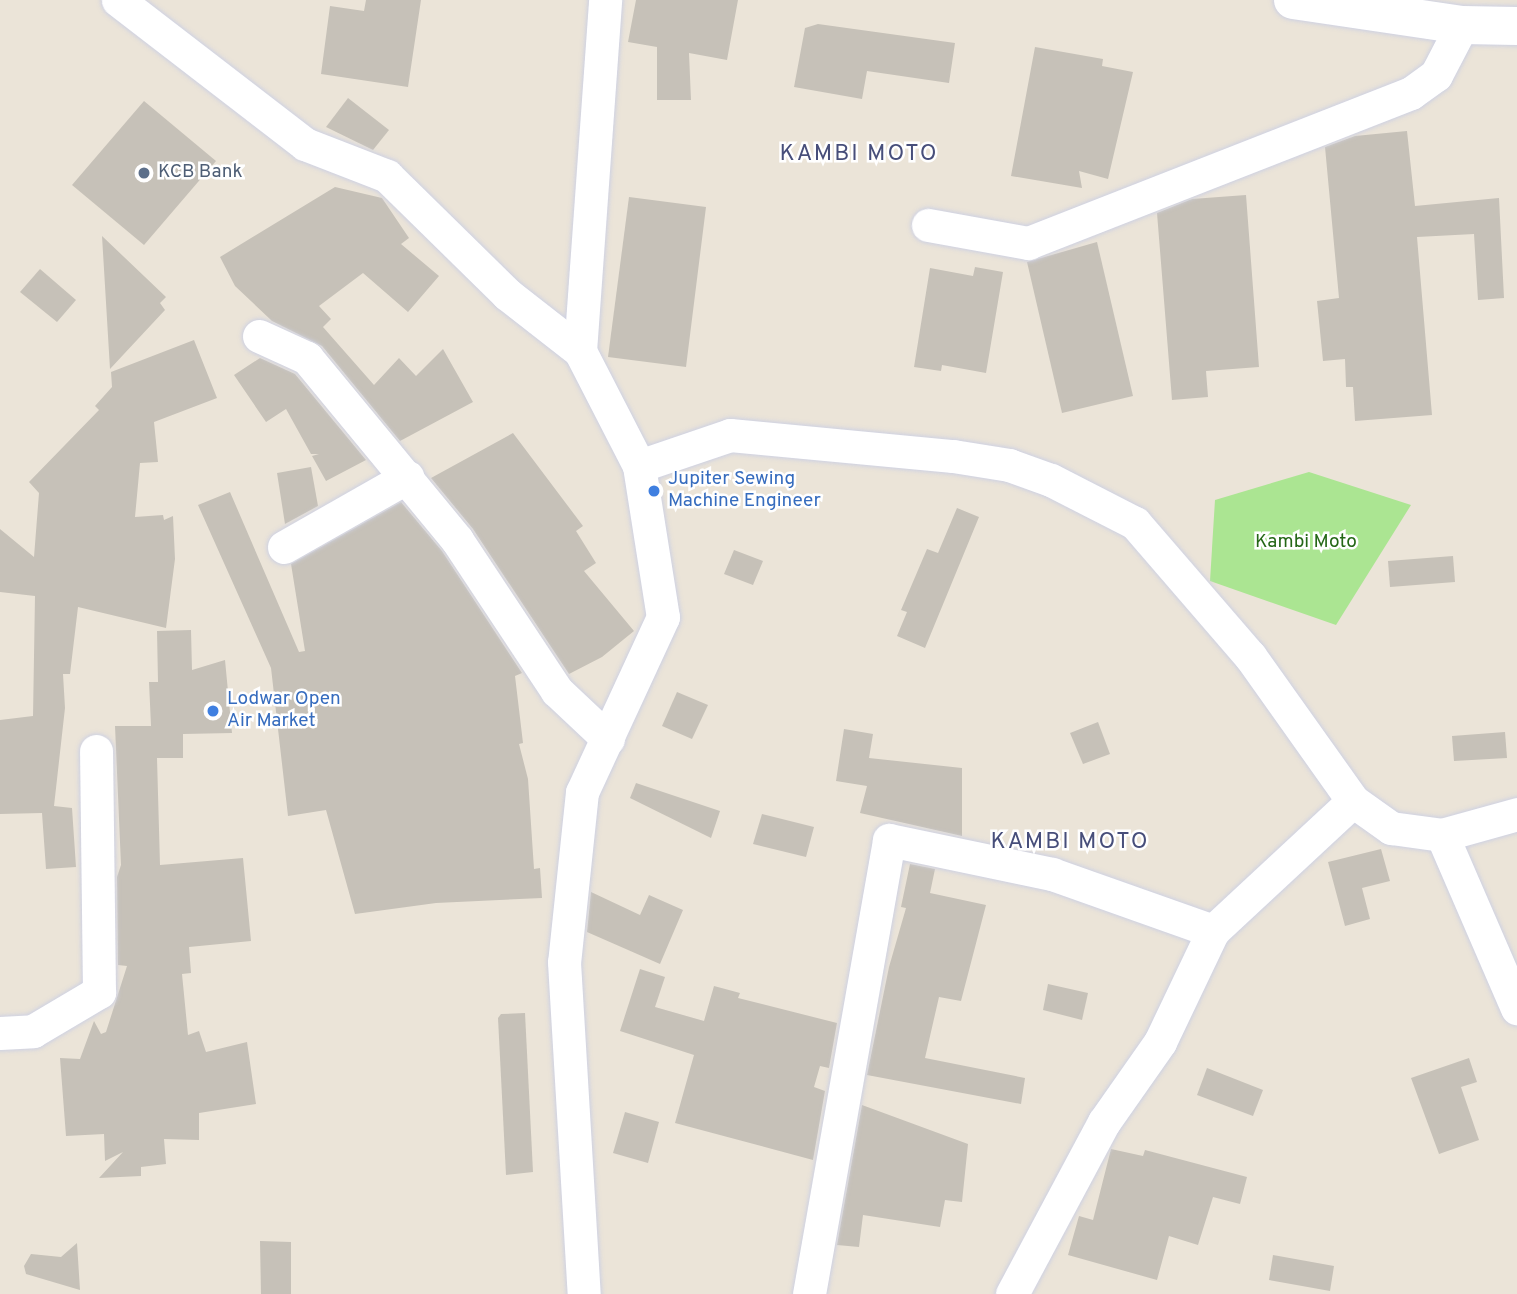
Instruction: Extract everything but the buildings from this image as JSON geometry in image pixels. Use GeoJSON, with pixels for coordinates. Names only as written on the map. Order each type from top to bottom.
{"type":"FeatureCollection","features":[{"type":"Feature","properties":{"kind":"main road"},"geometry":{"type":"LineString","coordinates":[[1293,0],[1462,25],[1517,26]]}},
{"type":"Feature","properties":{"kind":"street"},"geometry":{"type":"LineString","coordinates":[[118,0],[305,144],[387,176],[507,295],[580,351],[639,466],[663,617],[582,792],[572,857],[564,962],[584,1294]]}},
{"type":"Feature","properties":{"kind":"street"},"geometry":{"type":"LineString","coordinates":[[580,351],[605,0]]}},
{"type":"Feature","properties":{"kind":"street"},"geometry":{"type":"LineString","coordinates":[[928,225],[1028,243],[1412,93],[1436,75],[1462,25]]}},
{"type":"Feature","properties":{"kind":"street"},"geometry":{"type":"LineString","coordinates":[[259,336],[307,358],[345,410],[407,477],[457,540],[557,691],[608,739]]}},
{"type":"Feature","properties":{"kind":"street"},"geometry":{"type":"LineString","coordinates":[[639,466],[730,435],[1009,465],[1093,498],[1135,523],[1250,656],[1297,716],[1353,801],[1391,828],[1442,835],[1517,814]]}},
{"type":"Feature","properties":{"kind":"street"},"geometry":{"type":"LineString","coordinates":[[284,547],[407,477]]}},
{"type":"Feature","properties":{"kind":"street"},"geometry":{"type":"LineString","coordinates":[[0,1033],[33,1031],[99,992],[96,751]]}},
{"type":"Feature","properties":{"kind":"street"},"geometry":{"type":"LineString","coordinates":[[1012,1294],[1104,1122],[1160,1042],[1213,931],[1353,801]]}},
{"type":"Feature","properties":{"kind":"street"},"geometry":{"type":"LineString","coordinates":[[1442,835],[1517,1008]]}},
{"type":"Feature","properties":{"kind":"street"},"geometry":{"type":"LineString","coordinates":[[809,1294],[888,840],[1052,874],[1213,931]]}},
{"type":"Feature","properties":{"kind":"green space","name":"Kambi Moto"},"geometry":{"type":"Polygon","coordinates":[[[1309,472],[1411,505],[1336,625],[1210,581],[1215,500],[1309,472]]]}},
{"type":"Feature","properties":{"kind":"place","name":"KCB Bank"},"geometry":{"type":"Point","coordinates":[144,173]}},
{"type":"Feature","properties":{"kind":"place","name":"Jupiter Sewing Machine Engineer"},"geometry":{"type":"Point","coordinates":[654,491]}},
{"type":"Feature","properties":{"kind":"place","name":"Lodwar Open Air Market"},"geometry":{"type":"Point","coordinates":[213,711]}},
{"type":"Feature","properties":{"kind":"district","name":"KAMBI MOTO"},"geometry":{"type":"Point","coordinates":[859,155]}},
{"type":"Feature","properties":{"kind":"district","name":"KAMBI MOTO"},"geometry":{"type":"Point","coordinates":[1070,843]}}]}
